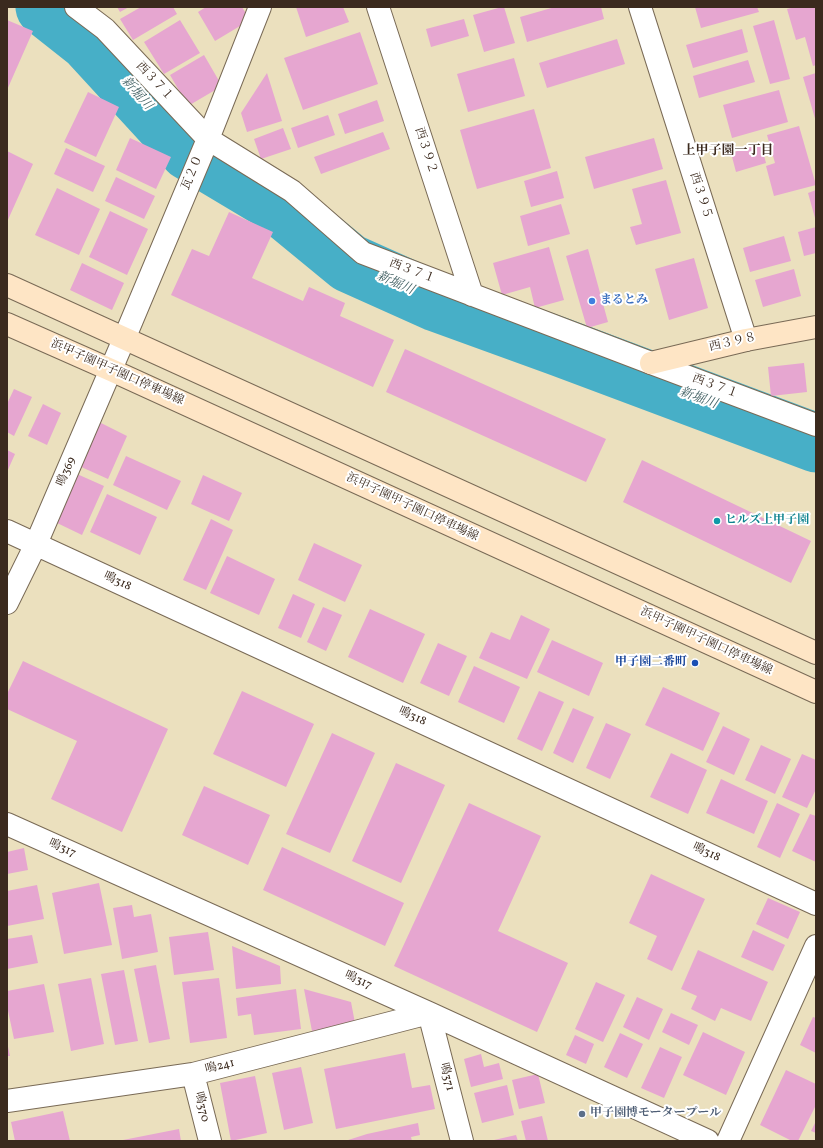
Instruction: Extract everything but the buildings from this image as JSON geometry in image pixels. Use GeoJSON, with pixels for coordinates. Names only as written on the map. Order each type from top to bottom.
{"type":"FeatureCollection","features":[{"type":"Feature","properties":{"kind":"main road"},"geometry":{"type":"LineString","coordinates":[[7,285],[816,653]]}},
{"type":"Feature","properties":{"kind":"main road","name":"浜甲子園甲子園口停車場線"},"geometry":{"type":"LineString","coordinates":[[7,324],[816,692]]}},
{"type":"Feature","properties":{"kind":"main road","name":"西３９８"},"geometry":{"type":"LineString","coordinates":[[651,364],[746,340],[816,327]]}},
{"type":"Feature","properties":{"kind":"street","name":"西３７１"},"geometry":{"type":"LineString","coordinates":[[76,7],[105,29],[202,153],[292,191],[363,253],[651,364],[816,425]]}},
{"type":"Feature","properties":{"kind":"street","name":"瓦２０"},"geometry":{"type":"LineString","coordinates":[[124,339],[202,153],[260,7]]}},
{"type":"Feature","properties":{"kind":"street","name":"西３９２"},"geometry":{"type":"LineString","coordinates":[[378,7],[472,295]]}},
{"type":"Feature","properties":{"kind":"street","name":"西３９５"},"geometry":{"type":"LineString","coordinates":[[640,7],[746,340]]}},
{"type":"Feature","properties":{"kind":"street","name":"鳴369"},"geometry":{"type":"LineString","coordinates":[[7,603],[36,544],[124,339]]}},
{"type":"Feature","properties":{"kind":"street","name":"鳴318"},"geometry":{"type":"LineString","coordinates":[[7,531],[816,904]]}},
{"type":"Feature","properties":{"kind":"street","name":"鳴317"},"geometry":{"type":"LineString","coordinates":[[7,824],[430,1013],[708,1141]]}},
{"type":"Feature","properties":{"kind":"street"},"geometry":{"type":"LineString","coordinates":[[728,1141],[816,946]]}},
{"type":"Feature","properties":{"kind":"street","name":"鳴241"},"geometry":{"type":"LineString","coordinates":[[7,1101],[193,1074],[430,1013]]}},
{"type":"Feature","properties":{"kind":"street","name":"鳴371"},"geometry":{"type":"LineString","coordinates":[[430,1013],[462,1141]]}},
{"type":"Feature","properties":{"kind":"street","name":"鳴370"},"geometry":{"type":"LineString","coordinates":[[193,1074],[210,1141]]}},
{"type":"Feature","properties":{"kind":"waterway","name":"新堀川"},"geometry":{"type":"LineString","coordinates":[[45,7],[88,41],[189,151],[276,203],[349,263],[436,302],[816,443]]}},
{"type":"Feature","properties":{"kind":"place","name":"まるとみ"},"geometry":{"type":"Point","coordinates":[592,301]}},
{"type":"Feature","properties":{"kind":"place","name":"ヒルズ上甲子園"},"geometry":{"type":"Point","coordinates":[717,521]}},
{"type":"Feature","properties":{"kind":"place","name":"甲子園二番町"},"geometry":{"type":"Point","coordinates":[695,663]}},
{"type":"Feature","properties":{"kind":"place","name":"甲子園博モータープール"},"geometry":{"type":"Point","coordinates":[582,1114]}},
{"type":"Feature","properties":{"kind":"district","name":"上甲子園一丁目"},"geometry":{"type":"Point","coordinates":[728,152]}}]}
